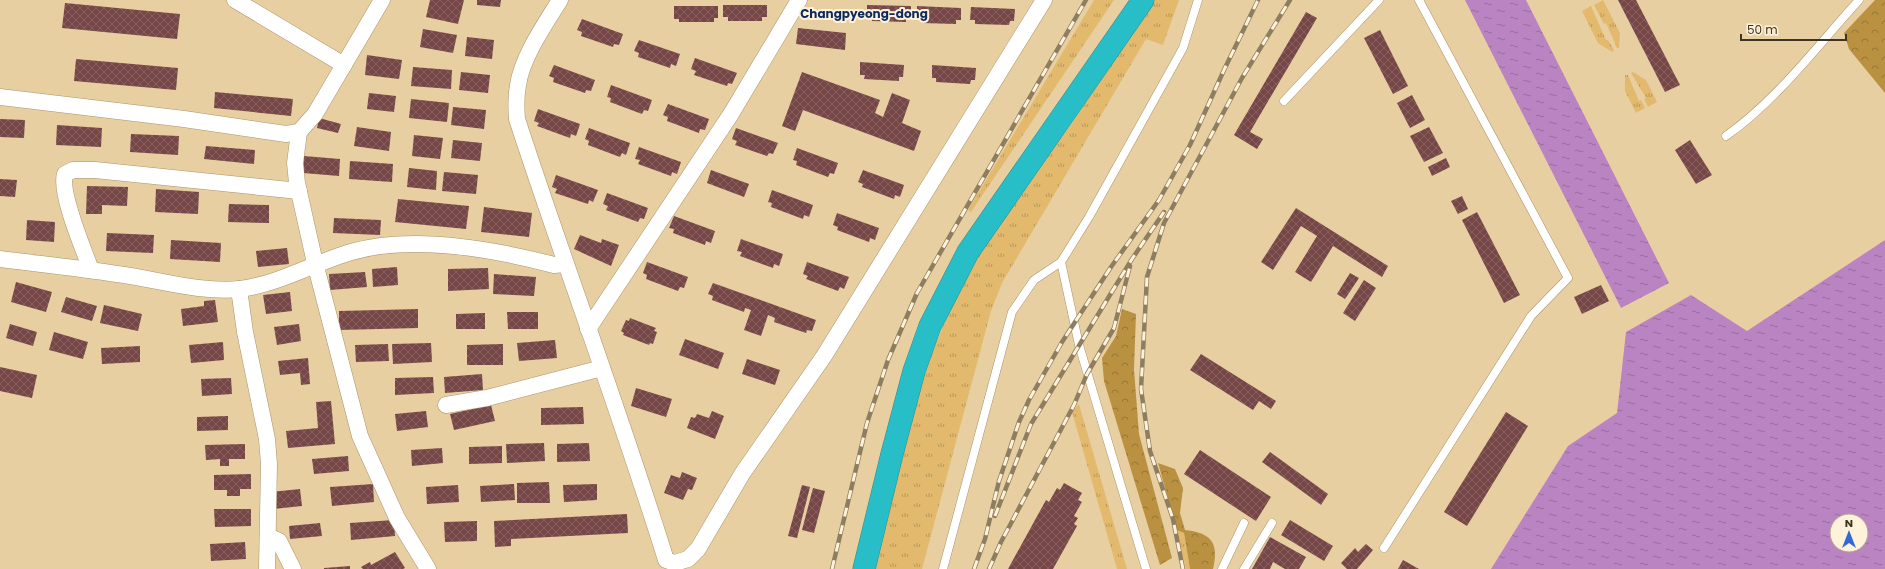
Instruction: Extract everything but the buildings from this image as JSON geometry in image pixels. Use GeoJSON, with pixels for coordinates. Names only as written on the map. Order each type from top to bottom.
{"type":"FeatureCollection","features":[{"type":"Feature","properties":{"kind":"highway"},"geometry":{"type":"LineString","coordinates":[[864,569],[914,371],[930,326],[968,252],[1143,0]]}},
{"type":"Feature","properties":{"kind":"street"},"geometry":{"type":"LineString","coordinates":[[235,0],[344,65]]}},
{"type":"Feature","properties":{"kind":"street"},"geometry":{"type":"LineString","coordinates":[[382,0],[315,114],[299,132],[295,163],[298,191],[315,263],[360,436],[397,518],[428,569]]}},
{"type":"Feature","properties":{"kind":"street"},"geometry":{"type":"LineString","coordinates":[[560,0],[525,62],[518,83],[516,99],[517,119],[588,329],[649,502],[666,560],[675,563],[688,558],[698,549],[742,474],[824,356],[1044,0]]}},
{"type":"Feature","properties":{"kind":"street"},"geometry":{"type":"LineString","coordinates":[[588,329],[731,114],[799,0]]}},
{"type":"Feature","properties":{"kind":"street"},"geometry":{"type":"LineString","coordinates":[[0,97],[184,119],[286,134],[299,132]]}},
{"type":"Feature","properties":{"kind":"street"},"geometry":{"type":"LineString","coordinates":[[91,270],[67,201],[63,181],[65,174],[73,170],[95,170],[298,191]]}},
{"type":"Feature","properties":{"kind":"street"},"geometry":{"type":"LineString","coordinates":[[0,260],[91,270],[214,289],[239,289],[265,284],[315,263],[354,251],[411,244],[487,250],[554,265],[566,264]]}},
{"type":"Feature","properties":{"kind":"street"},"geometry":{"type":"LineString","coordinates":[[239,289],[245,332],[268,440],[267,569]]}},
{"type":"Feature","properties":{"kind":"street"},"geometry":{"type":"LineString","coordinates":[[446,405],[487,398],[602,368]]}},
{"type":"Feature","properties":{"kind":"street"},"geometry":{"type":"LineString","coordinates":[[268,536],[279,542],[294,569]]}},
{"type":"Feature","properties":{"kind":"lane"},"geometry":{"type":"LineString","coordinates":[[944,569],[1012,312],[1034,280],[1061,262],[1089,217],[1183,48],[1198,0]]}},
{"type":"Feature","properties":{"kind":"lane"},"geometry":{"type":"LineString","coordinates":[[1284,101],[1379,0]]}},
{"type":"Feature","properties":{"kind":"lane"},"geometry":{"type":"LineString","coordinates":[[1384,548],[1531,316],[1568,278],[1419,0]]}},
{"type":"Feature","properties":{"kind":"lane"},"geometry":{"type":"LineString","coordinates":[[1726,136],[1747,121],[1767,102],[1859,0]]}},
{"type":"Feature","properties":{"kind":"lane"},"geometry":{"type":"LineString","coordinates":[[1061,262],[1079,345],[1146,569]]}},
{"type":"Feature","properties":{"kind":"lane"},"geometry":{"type":"LineString","coordinates":[[1222,569],[1244,523]]}},
{"type":"Feature","properties":{"kind":"lane"},"geometry":{"type":"LineString","coordinates":[[1244,569],[1272,523]]}},
{"type":"Feature","properties":{"kind":"green space"},"geometry":{"type":"Polygon","coordinates":[[[1094,0],[1114,0],[971,212],[968,210],[1094,0]]]}},
{"type":"Feature","properties":{"kind":"green space"},"geometry":{"type":"Polygon","coordinates":[[[1154,0],[1179,0],[1163,45],[1146,39],[1002,283],[991,311],[922,569],[875,569],[914,406],[929,360],[957,294],[975,258],[996,225],[1070,126],[1154,0]]]}},
{"type":"Feature","properties":{"kind":"green space"},"geometry":{"type":"Polygon","coordinates":[[[1603,0],[1620,33],[1619,48],[1617,48],[1606,23],[1604,24],[1594,5],[1603,0]]]}},
{"type":"Feature","properties":{"kind":"green space"},"geometry":{"type":"Polygon","coordinates":[[[1875,0],[1885,0],[1885,93],[1849,49],[1844,33],[1875,0]]]}},
{"type":"Feature","properties":{"kind":"green space"},"geometry":{"type":"Polygon","coordinates":[[[1591,6],[1606,40],[1608,40],[1614,50],[1612,52],[1598,43],[1582,11],[1591,6]]]}},
{"type":"Feature","properties":{"kind":"green space"},"geometry":{"type":"Polygon","coordinates":[[[1633,72],[1646,80],[1657,102],[1648,107],[1644,99],[1646,98],[1631,73],[1633,72]]]}},
{"type":"Feature","properties":{"kind":"green space"},"geometry":{"type":"Polygon","coordinates":[[[1625,75],[1628,75],[1639,101],[1641,100],[1645,108],[1636,113],[1625,91],[1625,75]]]}},
{"type":"Feature","properties":{"kind":"green space"},"geometry":{"type":"Polygon","coordinates":[[[1122,309],[1136,314],[1134,369],[1139,434],[1172,558],[1160,565],[1104,381],[1102,358],[1116,336],[1122,309]]]}},
{"type":"Feature","properties":{"kind":"green space"},"geometry":{"type":"Polygon","coordinates":[[[1079,404],[1127,569],[1117,569],[1072,412],[1079,404]]]}},
{"type":"Feature","properties":{"kind":"green space"},"geometry":{"type":"Polygon","coordinates":[[[1158,463],[1175,469],[1183,488],[1180,513],[1185,530],[1202,534],[1211,541],[1215,552],[1213,569],[1190,569],[1184,533],[1177,530],[1158,463]]]}},
{"type":"Feature","properties":{"kind":"green space"},"geometry":{"type":"Polygon","coordinates":[[[1177,530],[1184,533],[1190,569],[1186,569],[1177,530]]]}},
{"type":"Feature","properties":{"kind":"water"},"geometry":{"type":"Polygon","coordinates":[[[1465,0],[1526,0],[1669,283],[1621,308],[1465,0]]]}},
{"type":"Feature","properties":{"kind":"water"},"geometry":{"type":"Polygon","coordinates":[[[1885,240],[1885,569],[1491,569],[1568,446],[1617,413],[1626,332],[1691,295],[1747,331],[1885,240]]]}},
{"type":"Feature","properties":{"kind":"railway"},"geometry":{"type":"LineString","coordinates":[[832,569],[867,423],[888,360],[917,293],[1086,0]]}},
{"type":"Feature","properties":{"kind":"railway"},"geometry":{"type":"LineString","coordinates":[[974,569],[985,539],[999,481],[1019,422],[1029,400],[1062,342],[1111,267],[1159,200],[1190,145],[1258,0]]}},
{"type":"Feature","properties":{"kind":"railway"},"geometry":{"type":"LineString","coordinates":[[1183,569],[1173,519],[1150,451],[1141,389],[1147,277],[1164,223],[1242,78],[1290,0]]}},
{"type":"Feature","properties":{"kind":"railway"},"geometry":{"type":"LineString","coordinates":[[995,516],[1031,424],[1132,259],[1164,212]]}},
{"type":"Feature","properties":{"kind":"railway"},"geometry":{"type":"LineString","coordinates":[[989,569],[1001,542],[1074,405],[1087,374],[1114,328],[1130,266]]}},
{"type":"Feature","properties":{"kind":"district","name":"Changpyeong-dong"},"geometry":{"type":"Point","coordinates":[864,14]}}]}
